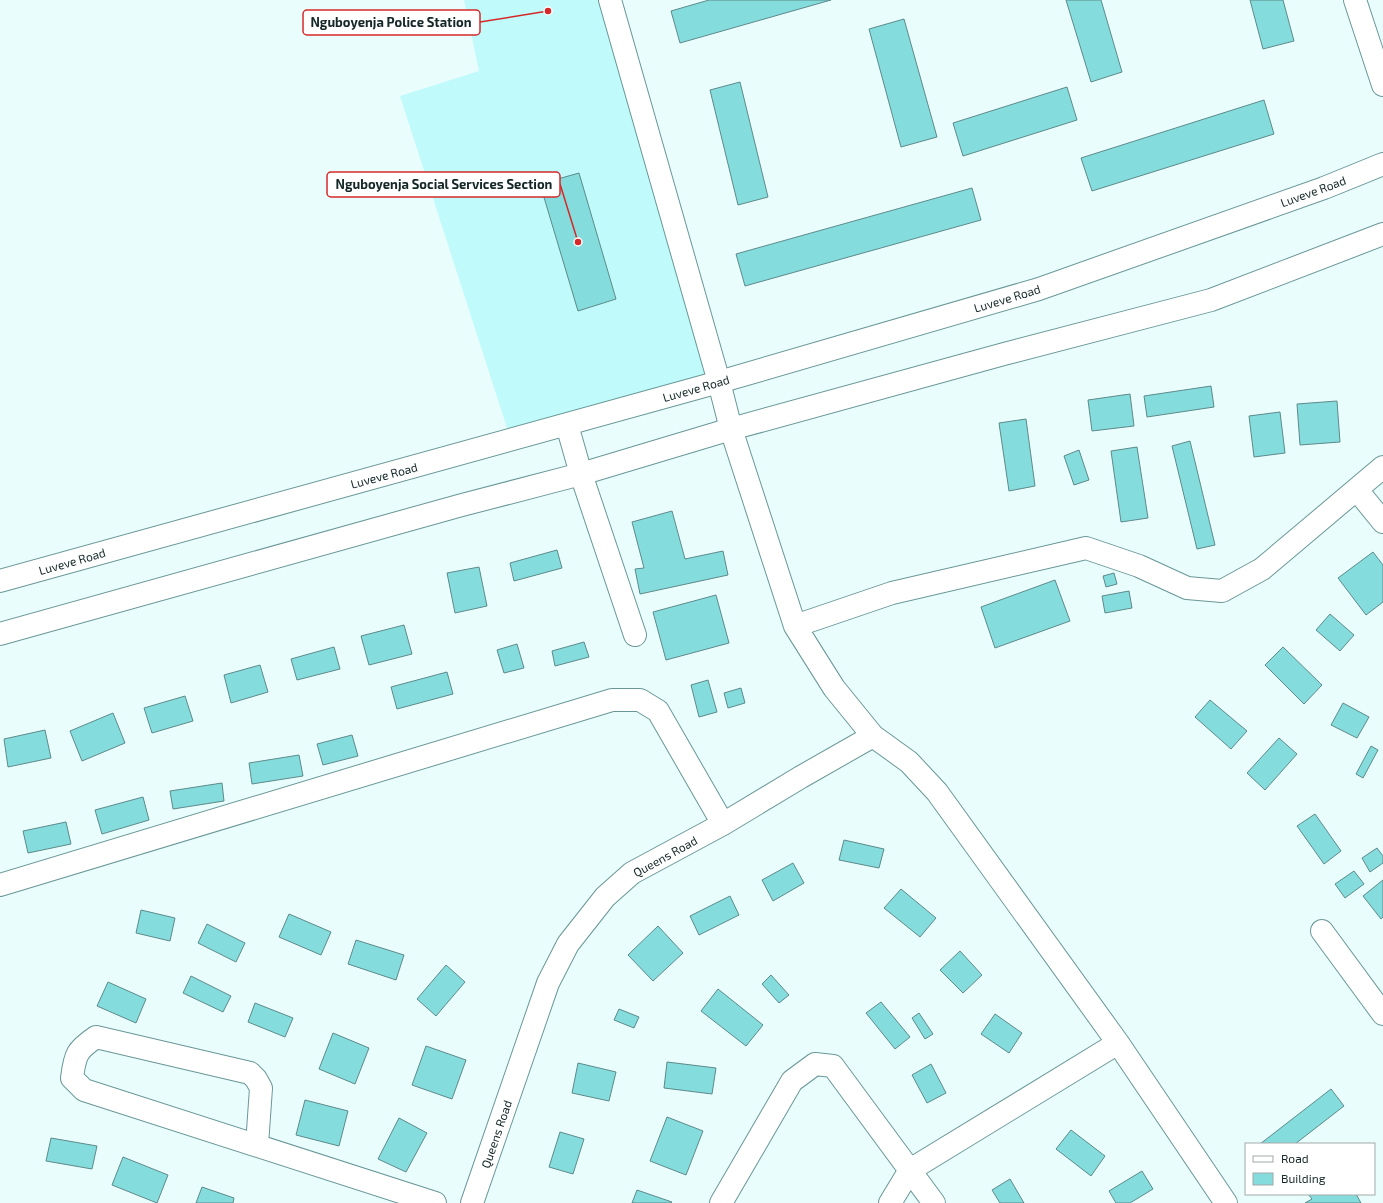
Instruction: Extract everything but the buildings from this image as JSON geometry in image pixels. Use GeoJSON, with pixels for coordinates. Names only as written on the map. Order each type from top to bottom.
{"type":"FeatureCollection","features":[{"type":"Feature","properties":{"kind":"street"},"geometry":{"type":"LineString","coordinates":[[610,0],[719,382],[731,429],[795,626],[834,688],[873,736],[909,762],[937,792],[1118,1043],[1226,1203]]}},
{"type":"Feature","properties":{"kind":"street"},"geometry":{"type":"LineString","coordinates":[[1355,0],[1383,85]]}},
{"type":"Feature","properties":{"kind":"street","name":"Luveve Road"},"geometry":{"type":"LineString","coordinates":[[0,582],[719,382],[1039,289],[1324,188],[1383,164]]}},
{"type":"Feature","properties":{"kind":"street"},"geometry":{"type":"LineString","coordinates":[[0,634],[462,505],[580,474],[731,429],[1004,354],[1211,300],[1383,234]]}},
{"type":"Feature","properties":{"kind":"street"},"geometry":{"type":"LineString","coordinates":[[567,424],[580,474],[635,635]]}},
{"type":"Feature","properties":{"kind":"street"},"geometry":{"type":"LineString","coordinates":[[795,626],[892,593],[1086,548],[1139,566],[1187,588],[1222,591],[1262,569],[1383,467]]}},
{"type":"Feature","properties":{"kind":"street"},"geometry":{"type":"LineString","coordinates":[[1357,490],[1383,522]]}},
{"type":"Feature","properties":{"kind":"street"},"geometry":{"type":"LineString","coordinates":[[0,885],[612,700],[640,700],[658,711],[723,824]]}},
{"type":"Feature","properties":{"kind":"street","name":"Queens Road"},"geometry":{"type":"LineString","coordinates":[[472,1203],[548,984],[568,944],[605,897],[632,873],[723,824],[800,777],[873,736]]}},
{"type":"Feature","properties":{"kind":"street"},"geometry":{"type":"LineString","coordinates":[[1322,931],[1383,1014]]}},
{"type":"Feature","properties":{"kind":"street"},"geometry":{"type":"LineString","coordinates":[[257,1145],[262,1088],[250,1073],[96,1037],[82,1047],[74,1060],[72,1078],[84,1090],[435,1203]]}},
{"type":"Feature","properties":{"kind":"street"},"geometry":{"type":"LineString","coordinates":[[890,1203],[910,1170],[1118,1043]]}},
{"type":"Feature","properties":{"kind":"street"},"geometry":{"type":"LineString","coordinates":[[721,1203],[792,1081],[815,1064],[833,1066],[934,1203]]}},
{"type":"Feature","properties":{"kind":"shaded area"},"geometry":{"type":"Polygon","coordinates":[[[464,0],[604,0],[710,374],[509,434],[400,96],[479,71],[464,0]]]}},
{"type":"Feature","properties":{"kind":"place","name":"Nguboyenja Police Station"},"geometry":{"type":"Point","coordinates":[548,11]}},
{"type":"Feature","properties":{"kind":"place","name":"Nguboyenja Social Services Section"},"geometry":{"type":"Point","coordinates":[578,242]}}]}
